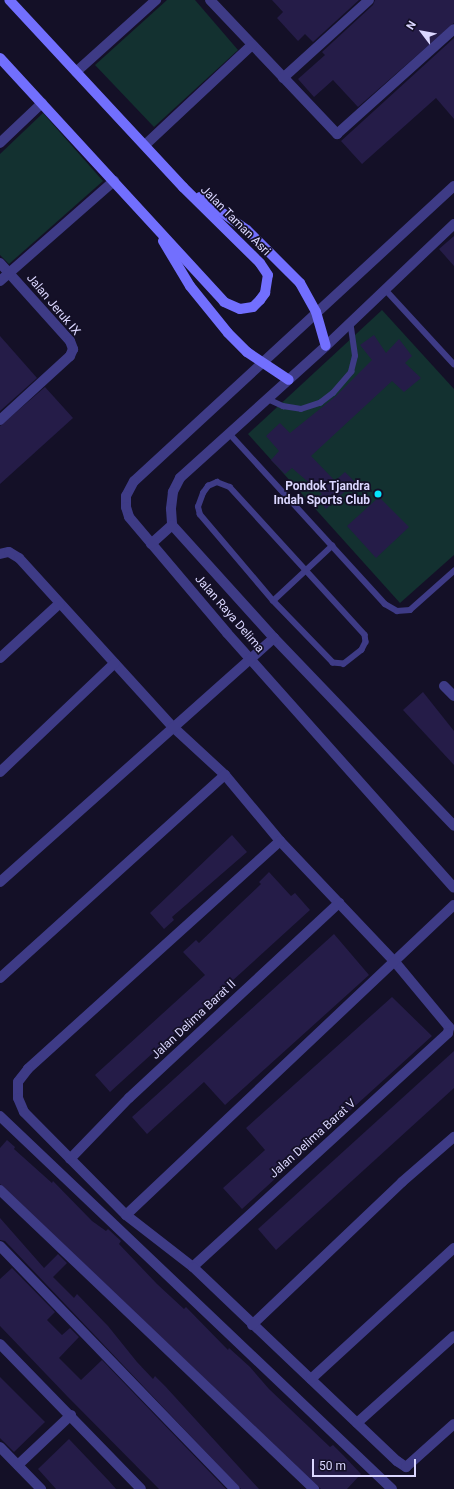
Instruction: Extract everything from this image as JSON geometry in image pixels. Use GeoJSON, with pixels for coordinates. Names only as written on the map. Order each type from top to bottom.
{"type":"FeatureCollection","features":[{"type":"Feature","properties":{"kind":"main road","name":"Jalan Taman Asri"},"geometry":{"type":"LineString","coordinates":[[0,58],[224,302],[240,309],[253,307],[260,300],[266,293],[268,275],[260,263],[183,187],[9,0]]}},
{"type":"Feature","properties":{"kind":"main road"},"geometry":{"type":"LineString","coordinates":[[183,187],[231,218],[272,254],[300,283],[316,312],[326,346]]}},
{"type":"Feature","properties":{"kind":"main road"},"geometry":{"type":"LineString","coordinates":[[150,221],[208,310],[247,352],[291,378]]}},
{"type":"Feature","properties":{"kind":"street"},"geometry":{"type":"LineString","coordinates":[[76,72],[156,0]]}},
{"type":"Feature","properties":{"kind":"street"},"geometry":{"type":"LineString","coordinates":[[282,78],[369,0]]}},
{"type":"Feature","properties":{"kind":"street"},"geometry":{"type":"LineString","coordinates":[[216,2],[282,78],[337,134],[454,29]]}},
{"type":"Feature","properties":{"kind":"street"},"geometry":{"type":"LineString","coordinates":[[145,145],[252,45]]}},
{"type":"Feature","properties":{"kind":"street"},"geometry":{"type":"LineString","coordinates":[[0,143],[42,103]]}},
{"type":"Feature","properties":{"kind":"street"},"geometry":{"type":"LineString","coordinates":[[0,281],[114,181]]}},
{"type":"Feature","properties":{"kind":"street"},"geometry":{"type":"LineString","coordinates":[[263,362],[454,186]]}},
{"type":"Feature","properties":{"kind":"street"},"geometry":{"type":"LineString","coordinates":[[151,544],[172,525],[173,492],[180,478],[326,346],[384,289],[454,224]]}},
{"type":"Feature","properties":{"kind":"street"},"geometry":{"type":"LineString","coordinates":[[0,263],[9,273]]}},
{"type":"Feature","properties":{"kind":"street","name":"Jalan Jeruk IX"},"geometry":{"type":"LineString","coordinates":[[0,420],[70,356],[73,349],[70,341],[9,273]]}},
{"type":"Feature","properties":{"kind":"street","name":"Jalan Raya Delima"},"geometry":{"type":"LineString","coordinates":[[263,362],[134,481],[126,496],[126,507],[129,517],[251,660],[454,888]]}},
{"type":"Feature","properties":{"kind":"street","name":"Jalan Raya Delima"},"geometry":{"type":"LineString","coordinates":[[172,525],[274,638],[454,826]]}},
{"type":"Feature","properties":{"kind":"street"},"geometry":{"type":"LineString","coordinates":[[0,554],[4,552],[14,554],[173,728],[225,775],[280,841],[395,962]]}},
{"type":"Feature","properties":{"kind":"street"},"geometry":{"type":"LineString","coordinates":[[0,658],[60,603]]}},
{"type":"Feature","properties":{"kind":"street"},"geometry":{"type":"LineString","coordinates":[[0,882],[274,638]]}},
{"type":"Feature","properties":{"kind":"street"},"geometry":{"type":"LineString","coordinates":[[0,772],[115,663]]}},
{"type":"Feature","properties":{"kind":"street"},"geometry":{"type":"LineString","coordinates":[[444,686],[454,696]]}},
{"type":"Feature","properties":{"kind":"street"},"geometry":{"type":"LineString","coordinates":[[0,978],[225,775]]}},
{"type":"Feature","properties":{"kind":"street"},"geometry":{"type":"LineString","coordinates":[[280,841],[28,1069],[18,1082],[16,1090],[24,1112],[126,1215],[193,1267],[310,1380],[406,1467],[454,1424]]}},
{"type":"Feature","properties":{"kind":"street","name":"Jalan Delima Barat II"},"geometry":{"type":"LineString","coordinates":[[70,1159],[129,1098],[339,903]]}},
{"type":"Feature","properties":{"kind":"street"},"geometry":{"type":"LineString","coordinates":[[126,1215],[454,905]]}},
{"type":"Feature","properties":{"kind":"street","name":"Jalan Delima Barat V"},"geometry":{"type":"LineString","coordinates":[[193,1267],[450,1029],[395,962]]}},
{"type":"Feature","properties":{"kind":"street"},"geometry":{"type":"LineString","coordinates":[[0,1116],[392,1489]]}},
{"type":"Feature","properties":{"kind":"street"},"geometry":{"type":"LineString","coordinates":[[252,1324],[402,1182],[454,1137]]}},
{"type":"Feature","properties":{"kind":"street"},"geometry":{"type":"LineString","coordinates":[[0,1190],[314,1489]]}},
{"type":"Feature","properties":{"kind":"street"},"geometry":{"type":"LineString","coordinates":[[0,1246],[235,1489]]}},
{"type":"Feature","properties":{"kind":"street"},"geometry":{"type":"LineString","coordinates":[[310,1380],[454,1248]]}},
{"type":"Feature","properties":{"kind":"street"},"geometry":{"type":"LineString","coordinates":[[357,1423],[454,1336]]}},
{"type":"Feature","properties":{"kind":"street"},"geometry":{"type":"LineString","coordinates":[[0,1344],[141,1489]]}},
{"type":"Feature","properties":{"kind":"street"},"geometry":{"type":"LineString","coordinates":[[18,1465],[70,1415]]}},
{"type":"Feature","properties":{"kind":"street"},"geometry":{"type":"LineString","coordinates":[[0,1447],[41,1489]]}},
{"type":"Feature","properties":{"kind":"lane"},"geometry":{"type":"LineString","coordinates":[[384,289],[454,364]]}},
{"type":"Feature","properties":{"kind":"lane"},"geometry":{"type":"LineString","coordinates":[[268,398],[283,406],[301,409],[320,403],[333,393],[351,372],[354,356],[350,322]]}},
{"type":"Feature","properties":{"kind":"lane"},"geometry":{"type":"LineString","coordinates":[[230,434],[385,604],[397,611],[410,610],[454,571]]}},
{"type":"Feature","properties":{"kind":"lane"},"geometry":{"type":"LineString","coordinates":[[217,482],[230,487],[307,570],[365,635],[366,642],[362,650],[344,664],[333,663],[273,601],[200,515],[198,507],[208,486],[217,482]]}},
{"type":"Feature","properties":{"kind":"lane"},"geometry":{"type":"LineString","coordinates":[[273,601],[332,546]]}},
{"type":"Feature","properties":{"kind":"green space"},"geometry":{"type":"Polygon","coordinates":[[[167,0],[195,0],[238,50],[154,127],[95,65],[167,0]]]}},
{"type":"Feature","properties":{"kind":"green space"},"geometry":{"type":"Polygon","coordinates":[[[43,113],[103,181],[9,264],[0,255],[0,154],[43,113]]]}},
{"type":"Feature","properties":{"kind":"green space","name":"Pondok Tjandra Indah Sports Club"},"geometry":{"type":"Polygon","coordinates":[[[382,310],[454,389],[454,555],[400,603],[248,434],[382,310]]]}},
{"type":"Feature","properties":{"kind":"building"},"geometry":{"type":"Polygon","coordinates":[[[272,0],[359,0],[313,42],[305,34],[298,41],[277,18],[283,12],[272,0]]]}},
{"type":"Feature","properties":{"kind":"building"},"geometry":{"type":"Polygon","coordinates":[[[375,0],[454,0],[454,23],[358,107],[333,80],[314,97],[298,79],[325,55],[322,52],[373,5],[375,0]]]}},
{"type":"Feature","properties":{"kind":"building"},"geometry":{"type":"Polygon","coordinates":[[[454,38],[454,119],[436,98],[362,164],[341,141],[454,38]]]}},
{"type":"Feature","properties":{"kind":"building"},"geometry":{"type":"Polygon","coordinates":[[[454,236],[454,266],[439,249],[454,236]]]}},
{"type":"Feature","properties":{"kind":"building"},"geometry":{"type":"Polygon","coordinates":[[[374,335],[386,353],[399,339],[412,356],[405,363],[421,378],[404,392],[392,381],[311,456],[335,481],[345,472],[355,482],[326,509],[317,498],[322,494],[292,468],[285,474],[271,460],[279,451],[266,436],[280,423],[290,433],[336,396],[372,360],[360,345],[374,335]]]}},
{"type":"Feature","properties":{"kind":"building"},"geometry":{"type":"Polygon","coordinates":[[[0,336],[37,378],[0,411],[0,336]]]}},
{"type":"Feature","properties":{"kind":"building"},"geometry":{"type":"Polygon","coordinates":[[[45,387],[73,418],[0,484],[0,426],[45,387]]]}},
{"type":"Feature","properties":{"kind":"building"},"geometry":{"type":"Polygon","coordinates":[[[379,497],[409,527],[376,558],[347,526],[379,497]]]}},
{"type":"Feature","properties":{"kind":"building"},"geometry":{"type":"Polygon","coordinates":[[[423,692],[454,731],[454,765],[403,710],[423,692]]]}},
{"type":"Feature","properties":{"kind":"building"},"geometry":{"type":"Polygon","coordinates":[[[232,835],[247,852],[172,917],[174,920],[164,929],[150,913],[232,835]]]}},
{"type":"Feature","properties":{"kind":"building"},"geometry":{"type":"Polygon","coordinates":[[[269,872],[291,896],[295,893],[310,910],[110,1092],[95,1075],[205,975],[183,952],[196,940],[199,943],[261,884],[259,882],[269,872]]]}},
{"type":"Feature","properties":{"kind":"building"},"geometry":{"type":"Polygon","coordinates":[[[334,934],[369,975],[225,1105],[204,1082],[147,1134],[132,1117],[334,934]]]}},
{"type":"Feature","properties":{"kind":"building"},"geometry":{"type":"Polygon","coordinates":[[[392,997],[432,1036],[242,1209],[223,1188],[265,1150],[246,1128],[392,997]]]}},
{"type":"Feature","properties":{"kind":"building"},"geometry":{"type":"Polygon","coordinates":[[[454,1051],[454,1088],[276,1250],[258,1229],[454,1051]]]}},
{"type":"Feature","properties":{"kind":"building"},"geometry":{"type":"Polygon","coordinates":[[[7,1140],[15,1147],[14,1149],[52,1183],[53,1181],[92,1221],[106,1231],[108,1229],[121,1241],[119,1244],[157,1284],[184,1309],[186,1307],[228,1350],[229,1348],[250,1367],[269,1389],[330,1447],[333,1445],[343,1455],[361,1474],[347,1489],[321,1489],[0,1184],[0,1148],[7,1140]]]}},
{"type":"Feature","properties":{"kind":"building"},"geometry":{"type":"Polygon","coordinates":[[[0,1218],[44,1268],[58,1254],[67,1263],[53,1277],[74,1298],[77,1294],[108,1326],[137,1362],[153,1379],[155,1376],[165,1386],[259,1489],[241,1489],[5,1241],[0,1240],[0,1218]]]}},
{"type":"Feature","properties":{"kind":"building"},"geometry":{"type":"Polygon","coordinates":[[[12,1268],[55,1312],[47,1320],[62,1335],[70,1328],[79,1337],[59,1358],[81,1380],[102,1360],[226,1489],[159,1489],[67,1396],[0,1326],[0,1279],[12,1268]]]}},
{"type":"Feature","properties":{"kind":"building"},"geometry":{"type":"Polygon","coordinates":[[[0,1377],[45,1422],[14,1452],[0,1438],[0,1377]]]}},
{"type":"Feature","properties":{"kind":"building"},"geometry":{"type":"Polygon","coordinates":[[[69,1439],[116,1489],[56,1489],[38,1469],[69,1439]]]}},
{"type":"Feature","properties":{"kind":"place","name":"Pondok Tjandra Indah Sports Club"},"geometry":{"type":"Point","coordinates":[378,494]}}]}
